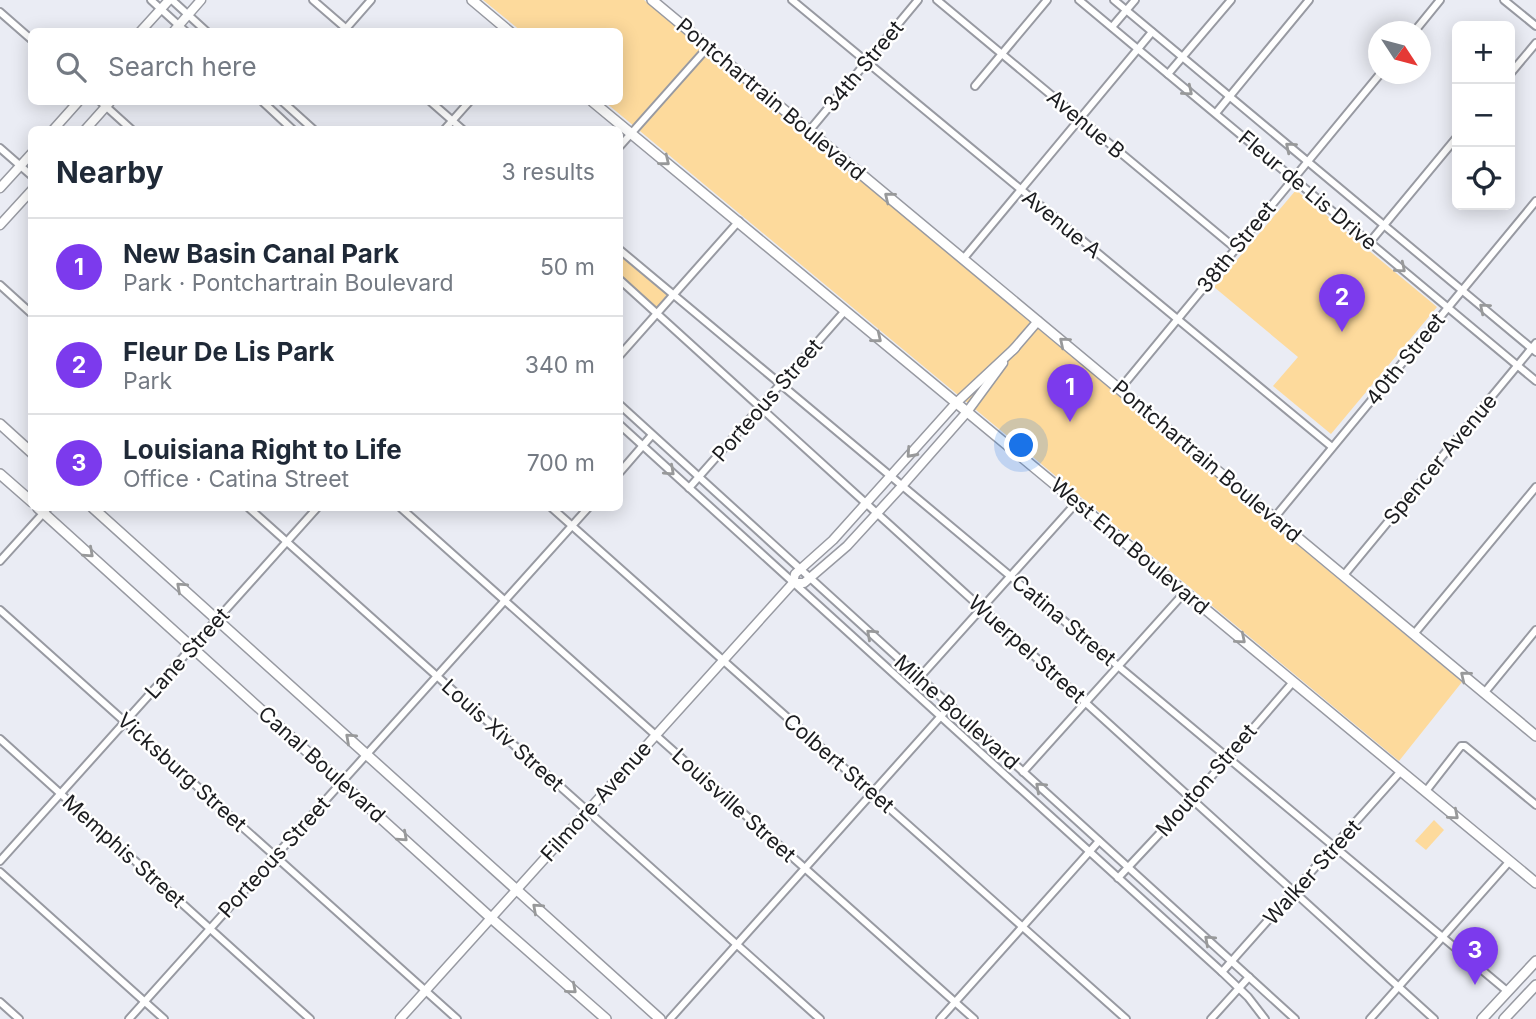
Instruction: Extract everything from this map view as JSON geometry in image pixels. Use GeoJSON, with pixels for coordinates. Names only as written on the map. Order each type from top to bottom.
{"type":"FeatureCollection","features":[{"type":"Feature","properties":{"kind":"main road"},"geometry":{"type":"LineString","coordinates":[[472,0],[505,28]]}},
{"type":"Feature","properties":{"kind":"main road","name":"Pontchartrain Boulevard"},"geometry":{"type":"LineString","coordinates":[[654,1],[1536,736]]}},
{"type":"Feature","properties":{"kind":"main road","name":"West End Boulevard"},"geometry":{"type":"LineString","coordinates":[[597,105],[622,126]]}},
{"type":"Feature","properties":{"kind":"main road","name":"West End Boulevard"},"geometry":{"type":"LineString","coordinates":[[623,126],[1536,883]]}},
{"type":"Feature","properties":{"kind":"main road"},"geometry":{"type":"LineString","coordinates":[[0,424],[28,449]]}},
{"type":"Feature","properties":{"kind":"main road"},"geometry":{"type":"LineString","coordinates":[[0,474],[28,498]]}},
{"type":"Feature","properties":{"kind":"main road","name":"Canal Boulevard"},"geometry":{"type":"LineString","coordinates":[[45,511],[491,918],[606,1019]]}},
{"type":"Feature","properties":{"kind":"main road","name":"Canal Boulevard"},"geometry":{"type":"LineString","coordinates":[[96,511],[660,1019]]}},
{"type":"Feature","properties":{"kind":"main road"},"geometry":{"type":"LineString","coordinates":[[1482,1019],[1536,961]]}},
{"type":"Feature","properties":{"kind":"main road"},"geometry":{"type":"LineString","coordinates":[[1504,1019],[1536,985]]}},
{"type":"Feature","properties":{"kind":"street"},"geometry":{"type":"LineString","coordinates":[[151,0],[161,8],[176,28],[201,0]]}},
{"type":"Feature","properties":{"kind":"street"},"geometry":{"type":"LineString","coordinates":[[144,28],[170,0],[203,28]]}},
{"type":"Feature","properties":{"kind":"street"},"geometry":{"type":"LineString","coordinates":[[313,0],[344,28]]}},
{"type":"Feature","properties":{"kind":"street"},"geometry":{"type":"LineString","coordinates":[[348,28],[371,0]]}},
{"type":"Feature","properties":{"kind":"street","name":"Avenue A"},"geometry":{"type":"LineString","coordinates":[[792,0],[1332,447]]}},
{"type":"Feature","properties":{"kind":"street","name":"34th Street"},"geometry":{"type":"LineString","coordinates":[[809,131],[918,0]]}},
{"type":"Feature","properties":{"kind":"street","name":"Avenue B"},"geometry":{"type":"LineString","coordinates":[[937,0],[1235,248]]}},
{"type":"Feature","properties":{"kind":"street"},"geometry":{"type":"LineString","coordinates":[[975,86],[1047,0]]}},
{"type":"Feature","properties":{"kind":"street","name":"Fleur de Lis Drive"},"geometry":{"type":"LineString","coordinates":[[1079,0],[1536,381]]}},
{"type":"Feature","properties":{"kind":"street","name":"Fleur de Lis Drive"},"geometry":{"type":"LineString","coordinates":[[1114,0],[1535,348]]}},
{"type":"Feature","properties":{"kind":"street"},"geometry":{"type":"LineString","coordinates":[[1112,27],[1135,0]]}},
{"type":"Feature","properties":{"kind":"street"},"geometry":{"type":"LineString","coordinates":[[1168,74],[1231,0]]}},
{"type":"Feature","properties":{"kind":"street"},"geometry":{"type":"LineString","coordinates":[[1216,114],[1309,0]]}},
{"type":"Feature","properties":{"kind":"street"},"geometry":{"type":"LineString","coordinates":[[1423,21],[1440,0]]}},
{"type":"Feature","properties":{"kind":"street"},"geometry":{"type":"LineString","coordinates":[[1504,0],[1536,26]]}},
{"type":"Feature","properties":{"kind":"street"},"geometry":{"type":"LineString","coordinates":[[0,12],[28,36]]}},
{"type":"Feature","properties":{"kind":"street"},"geometry":{"type":"LineString","coordinates":[[964,258],[1152,33]]}},
{"type":"Feature","properties":{"kind":"street"},"geometry":{"type":"LineString","coordinates":[[1515,68],[1536,43]]}},
{"type":"Feature","properties":{"kind":"street"},"geometry":{"type":"LineString","coordinates":[[623,142],[708,47]]}},
{"type":"Feature","properties":{"kind":"street","name":"38th Street"},"geometry":{"type":"LineString","coordinates":[[1120,389],[1372,84]]}},
{"type":"Feature","properties":{"kind":"street"},"geometry":{"type":"LineString","coordinates":[[57,126],[75,105]]}},
{"type":"Feature","properties":{"kind":"street"},"geometry":{"type":"LineString","coordinates":[[88,126],[104,105]]}},
{"type":"Feature","properties":{"kind":"street"},"geometry":{"type":"LineString","coordinates":[[107,105],[128,126]]}},
{"type":"Feature","properties":{"kind":"street"},"geometry":{"type":"LineString","coordinates":[[266,105],[289,126]]}},
{"type":"Feature","properties":{"kind":"street"},"geometry":{"type":"LineString","coordinates":[[272,110],[278,105]]}},
{"type":"Feature","properties":{"kind":"street"},"geometry":{"type":"LineString","coordinates":[[285,105],[309,126]]}},
{"type":"Feature","properties":{"kind":"street"},"geometry":{"type":"LineString","coordinates":[[435,105],[459,126]]}},
{"type":"Feature","properties":{"kind":"street"},"geometry":{"type":"LineString","coordinates":[[448,126],[466,105]]}},
{"type":"Feature","properties":{"kind":"street"},"geometry":{"type":"LineString","coordinates":[[1370,242],[1452,143]]}},
{"type":"Feature","properties":{"kind":"street"},"geometry":{"type":"LineString","coordinates":[[0,148],[28,173]]}},
{"type":"Feature","properties":{"kind":"street"},"geometry":{"type":"LineString","coordinates":[[0,188],[28,157]]}},
{"type":"Feature","properties":{"kind":"street"},"geometry":{"type":"LineString","coordinates":[[0,225],[28,194]]}},
{"type":"Feature","properties":{"kind":"street","name":"40th Street"},"geometry":{"type":"LineString","coordinates":[[1275,517],[1536,201]]}},
{"type":"Feature","properties":{"kind":"street"},"geometry":{"type":"LineString","coordinates":[[623,352],[739,221]]}},
{"type":"Feature","properties":{"kind":"street","name":"Catina Street"},"geometry":{"type":"LineString","coordinates":[[623,253],[1507,991]]}},
{"type":"Feature","properties":{"kind":"street","name":"Wuerpel Street"},"geometry":{"type":"LineString","coordinates":[[623,283],[1434,1019]]}},
{"type":"Feature","properties":{"kind":"street"},"geometry":{"type":"LineString","coordinates":[[0,285],[28,310]]}},
{"type":"Feature","properties":{"kind":"street","name":"Porteous Street"},"geometry":{"type":"LineString","coordinates":[[689,488],[844,312]]}},
{"type":"Feature","properties":{"kind":"street","name":"Filmore Avenue"},"geometry":{"type":"LineString","coordinates":[[793,583],[804,583],[810,579],[877,514],[967,412],[1038,321]]}},
{"type":"Feature","properties":{"kind":"street","name":"Filmore Avenue"},"geometry":{"type":"LineString","coordinates":[[400,1019],[793,583],[795,574],[833,540],[866,505],[956,402],[1015,348]]}},
{"type":"Feature","properties":{"kind":"street","name":"Spencer Avenue"},"geometry":{"type":"LineString","coordinates":[[1344,575],[1535,348]]}},
{"type":"Feature","properties":{"kind":"street","name":"Milne Boulevard"},"geometry":{"type":"LineString","coordinates":[[623,408],[1295,1019]]}},
{"type":"Feature","properties":{"kind":"street","name":"Milne Boulevard"},"geometry":{"type":"LineString","coordinates":[[623,428],[1222,972],[1265,1019]]}},
{"type":"Feature","properties":{"kind":"street"},"geometry":{"type":"LineString","coordinates":[[623,469],[652,435]]}},
{"type":"Feature","properties":{"kind":"street"},"geometry":{"type":"LineString","coordinates":[[1414,634],[1536,487]]}},
{"type":"Feature","properties":{"kind":"street"},"geometry":{"type":"LineString","coordinates":[[910,688],[1077,502]]}},
{"type":"Feature","properties":{"kind":"street"},"geometry":{"type":"LineString","coordinates":[[0,561],[41,511]]}},
{"type":"Feature","properties":{"kind":"street","name":"Louis Xiv Street"},"geometry":{"type":"LineString","coordinates":[[252,511],[820,1019]]}},
{"type":"Feature","properties":{"kind":"street","name":"Lane Street"},"geometry":{"type":"LineString","coordinates":[[0,861],[314,511]]}},
{"type":"Feature","properties":{"kind":"street","name":"Louisville Street"},"geometry":{"type":"LineString","coordinates":[[404,511],[974,1019]]}},
{"type":"Feature","properties":{"kind":"street","name":"Colbert Street"},"geometry":{"type":"LineString","coordinates":[[556,511],[1126,1019]]}},
{"type":"Feature","properties":{"kind":"street","name":"Porteous Street"},"geometry":{"type":"LineString","coordinates":[[129,1019],[585,511]]}},
{"type":"Feature","properties":{"kind":"street"},"geometry":{"type":"LineString","coordinates":[[1023,772],[1185,592]]}},
{"type":"Feature","properties":{"kind":"street","name":"Vicksburg Street"},"geometry":{"type":"LineString","coordinates":[[0,610],[457,1019]]}},
{"type":"Feature","properties":{"kind":"street"},"geometry":{"type":"LineString","coordinates":[[1485,692],[1536,630]]}},
{"type":"Feature","properties":{"kind":"street","name":"Mouton Street"},"geometry":{"type":"LineString","coordinates":[[1118,878],[1191,800],[1293,682]]}},
{"type":"Feature","properties":{"kind":"street"},"geometry":{"type":"LineString","coordinates":[[670,1019],[950,706]]}},
{"type":"Feature","properties":{"kind":"street","name":"Memphis Street"},"geometry":{"type":"LineString","coordinates":[[0,739],[310,1019]]}},
{"type":"Feature","properties":{"kind":"street"},"geometry":{"type":"LineString","coordinates":[[1426,791],[1461,746],[1465,746],[1536,805]]}},
{"type":"Feature","properties":{"kind":"street","name":"Walker Street"},"geometry":{"type":"LineString","coordinates":[[1222,972],[1401,771]]}},
{"type":"Feature","properties":{"kind":"street"},"geometry":{"type":"LineString","coordinates":[[940,1019],[1099,841]]}},
{"type":"Feature","properties":{"kind":"street"},"geometry":{"type":"LineString","coordinates":[[1370,1019],[1509,862]]}},
{"type":"Feature","properties":{"kind":"street"},"geometry":{"type":"LineString","coordinates":[[0,872],[164,1019]]}},
{"type":"Feature","properties":{"kind":"street"},"geometry":{"type":"LineString","coordinates":[[1211,1019],[1249,977]]}},
{"type":"Feature","properties":{"kind":"street"},"geometry":{"type":"LineString","coordinates":[[0,1002],[19,1019]]}},
{"type":"Feature","properties":{"kind":"shaded area"},"geometry":{"type":"Polygon","coordinates":[[[483,0],[644,0],[1462,682],[1399,761],[609,105],[623,105],[623,28],[517,28],[483,0]]]}},
{"type":"Feature","properties":{"kind":"shaded area"},"geometry":{"type":"Polygon","coordinates":[[[1296,190],[1437,307],[1331,434],[1273,386],[1298,357],[1214,287],[1296,190]]]}},
{"type":"Feature","properties":{"kind":"shaded area"},"geometry":{"type":"Polygon","coordinates":[[[623,258],[667,295],[656,308],[623,277],[623,258]]]}},
{"type":"Feature","properties":{"kind":"shaded area"},"geometry":{"type":"Polygon","coordinates":[[[1434,820],[1444,830],[1426,850],[1415,841],[1434,820]]]}},
{"type":"Feature","properties":{"kind":"place","name":"Fleur De Lis Park"},"geometry":{"type":"Point","coordinates":[1342,332]}},
{"type":"Feature","properties":{"kind":"place","name":"New Basin Canal Park"},"geometry":{"type":"Point","coordinates":[1070,422]}},
{"type":"Feature","properties":{"kind":"place","name":"Louisiana Right to Life"},"geometry":{"type":"Point","coordinates":[1475,985]}}]}
